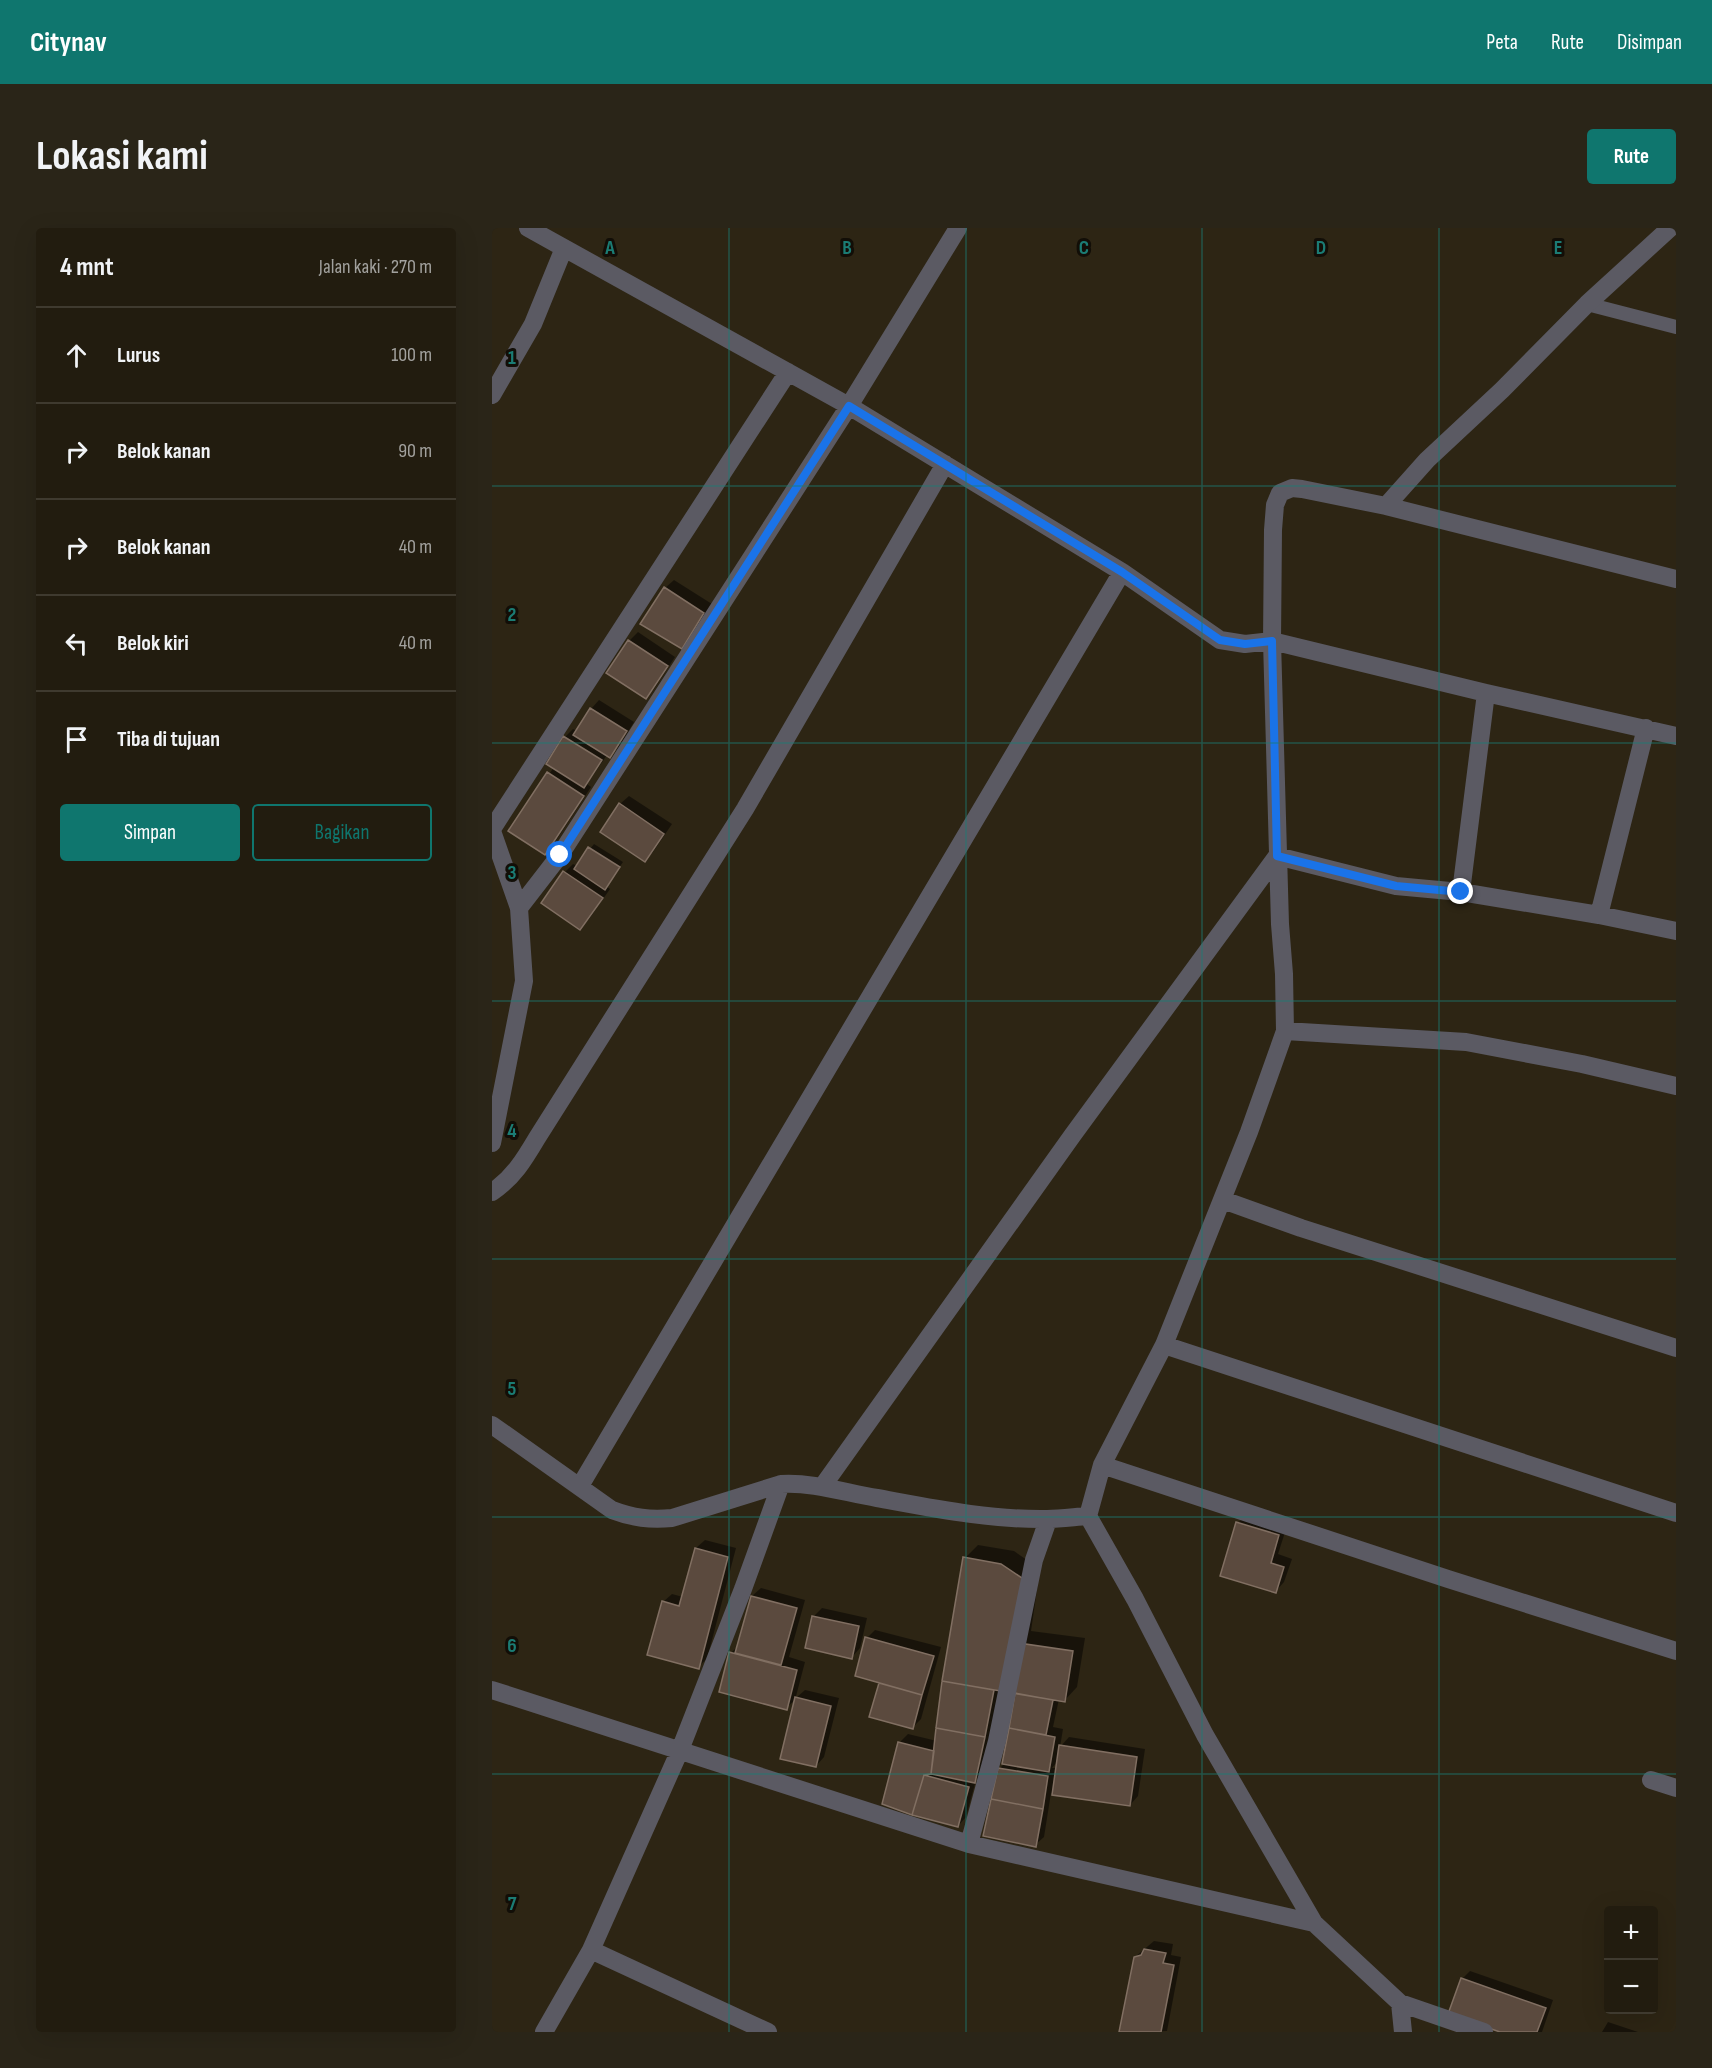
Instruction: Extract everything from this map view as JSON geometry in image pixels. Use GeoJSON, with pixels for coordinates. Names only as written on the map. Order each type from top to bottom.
{"type":"FeatureCollection","features":[{"type":"Feature","properties":{"kind":"street"},"geometry":{"type":"LineString","coordinates":[[528,228],[849,406],[1122,572],[1220,640],[1245,644],[1272,641],[1676,736]]}},
{"type":"Feature","properties":{"kind":"street"},"geometry":{"type":"LineString","coordinates":[[519,908],[560,855],[849,406],[958,228]]}},
{"type":"Feature","properties":{"kind":"street"},"geometry":{"type":"LineString","coordinates":[[1386,506],[1427,460],[1502,390],[1587,304],[1670,228]]}},
{"type":"Feature","properties":{"kind":"street"},"geometry":{"type":"LineString","coordinates":[[492,395],[533,324],[564,248]]}},
{"type":"Feature","properties":{"kind":"street"},"geometry":{"type":"LineString","coordinates":[[492,1143],[498,1075],[524,981],[519,908],[492,830],[788,372]]}},
{"type":"Feature","properties":{"kind":"street"},"geometry":{"type":"LineString","coordinates":[[492,1192],[506,1182],[523,1162],[745,809],[945,465]]}},
{"type":"Feature","properties":{"kind":"street"},"geometry":{"type":"LineString","coordinates":[[1484,2032],[1400,2003],[1314,1923],[1205,1735],[1135,1599],[1088,1515],[1102,1465],[1164,1345],[1223,1200],[1285,1031],[1277,856],[1272,641],[1273,530],[1275,505],[1280,492],[1292,488],[1302,489],[1386,506],[1676,579]]}},
{"type":"Feature","properties":{"kind":"street"},"geometry":{"type":"LineString","coordinates":[[580,1486],[1122,572]]}},
{"type":"Feature","properties":{"kind":"street"},"geometry":{"type":"LineString","coordinates":[[1461,892],[1486,693]]}},
{"type":"Feature","properties":{"kind":"street"},"geometry":{"type":"LineString","coordinates":[[1599,915],[1646,728]]}},
{"type":"Feature","properties":{"kind":"street"},"geometry":{"type":"LineString","coordinates":[[1277,856],[1396,886],[1461,892],[1599,915],[1676,931]]}},
{"type":"Feature","properties":{"kind":"street"},"geometry":{"type":"LineString","coordinates":[[822,1487],[1072,1136],[1277,856]]}},
{"type":"Feature","properties":{"kind":"street"},"geometry":{"type":"LineString","coordinates":[[1285,1031],[1466,1042],[1582,1064],[1676,1086]]}},
{"type":"Feature","properties":{"kind":"street"},"geometry":{"type":"LineString","coordinates":[[1223,1200],[1301,1228],[1676,1348]]}},
{"type":"Feature","properties":{"kind":"street"},"geometry":{"type":"LineString","coordinates":[[1164,1345],[1676,1513]]}},
{"type":"Feature","properties":{"kind":"street"},"geometry":{"type":"LineString","coordinates":[[492,1425],[612,1510],[630,1517],[654,1520],[672,1518],[781,1484],[822,1487],[943,1510],[1017,1518],[1048,1520],[1088,1515]]}},
{"type":"Feature","properties":{"kind":"street"},"geometry":{"type":"LineString","coordinates":[[1102,1465],[1676,1651]]}},
{"type":"Feature","properties":{"kind":"street"},"geometry":{"type":"LineString","coordinates":[[544,2032],[591,1950],[680,1750],[781,1484]]}},
{"type":"Feature","properties":{"kind":"street"},"geometry":{"type":"LineString","coordinates":[[969,1844],[997,1741],[1033,1566],[1048,1520]]}},
{"type":"Feature","properties":{"kind":"street"},"geometry":{"type":"LineString","coordinates":[[492,1690],[969,1844],[1314,1923]]}},
{"type":"Feature","properties":{"kind":"street"},"geometry":{"type":"LineString","coordinates":[[1651,1780],[1676,1788]]}},
{"type":"Feature","properties":{"kind":"street"},"geometry":{"type":"LineString","coordinates":[[591,1950],[768,2032]]}},
{"type":"Feature","properties":{"kind":"street"},"geometry":{"type":"LineString","coordinates":[[1400,2003],[1403,2032]]}},
{"type":"Feature","properties":{"kind":"lane"},"geometry":{"type":"LineString","coordinates":[[1587,304],[1676,327]]}},
{"type":"Feature","properties":{"kind":"building"},"geometry":{"type":"Polygon","coordinates":[[[664,587],[704,613],[682,649],[640,624],[664,587]]]}},
{"type":"Feature","properties":{"kind":"building"},"geometry":{"type":"Polygon","coordinates":[[[628,640],[668,666],[646,699],[606,673],[628,640]]]}},
{"type":"Feature","properties":{"kind":"building"},"geometry":{"type":"Polygon","coordinates":[[[590,708],[627,731],[610,758],[573,735],[590,708]]]}},
{"type":"Feature","properties":{"kind":"building"},"geometry":{"type":"Polygon","coordinates":[[[563,736],[602,760],[584,788],[546,764],[563,736]]]}},
{"type":"Feature","properties":{"kind":"building"},"geometry":{"type":"Polygon","coordinates":[[[547,772],[584,796],[545,855],[508,831],[547,772]]]}},
{"type":"Feature","properties":{"kind":"building"},"geometry":{"type":"Polygon","coordinates":[[[619,803],[664,834],[645,862],[600,832],[619,803]]]}},
{"type":"Feature","properties":{"kind":"building"},"geometry":{"type":"Polygon","coordinates":[[[588,847],[620,867],[605,890],[574,869],[588,847]]]}},
{"type":"Feature","properties":{"kind":"building"},"geometry":{"type":"Polygon","coordinates":[[[563,871],[603,898],[580,930],[541,903],[563,871]]]}},
{"type":"Feature","properties":{"kind":"building"},"geometry":{"type":"Polygon","coordinates":[[[1236,1522],[1279,1535],[1271,1563],[1284,1567],[1276,1593],[1220,1576],[1236,1522]]]}},
{"type":"Feature","properties":{"kind":"building"},"geometry":{"type":"Polygon","coordinates":[[[695,1548],[728,1557],[699,1669],[647,1655],[662,1601],[679,1606],[695,1548]]]}},
{"type":"Feature","properties":{"kind":"building"},"geometry":{"type":"Polygon","coordinates":[[[963,1557],[1001,1564],[1028,1582],[1019,1643],[1073,1651],[1065,1702],[942,1681],[963,1557]]]}},
{"type":"Feature","properties":{"kind":"building"},"geometry":{"type":"Polygon","coordinates":[[[751,1596],[797,1608],[781,1665],[735,1653],[751,1596]]]}},
{"type":"Feature","properties":{"kind":"building"},"geometry":{"type":"Polygon","coordinates":[[[812,1616],[859,1626],[852,1659],[805,1648],[812,1616]]]}},
{"type":"Feature","properties":{"kind":"building"},"geometry":{"type":"Polygon","coordinates":[[[865,1637],[934,1656],[922,1695],[855,1676],[865,1637]]]}},
{"type":"Feature","properties":{"kind":"building"},"geometry":{"type":"Polygon","coordinates":[[[729,1652],[797,1670],[787,1710],[719,1692],[729,1652]]]}},
{"type":"Feature","properties":{"kind":"building"},"geometry":{"type":"Polygon","coordinates":[[[942,1681],[994,1690],[985,1737],[936,1728],[942,1681]]]}},
{"type":"Feature","properties":{"kind":"building"},"geometry":{"type":"Polygon","coordinates":[[[879,1683],[922,1695],[913,1729],[869,1717],[879,1683]]]}},
{"type":"Feature","properties":{"kind":"building"},"geometry":{"type":"Polygon","coordinates":[[[1015,1693],[1053,1700],[1046,1735],[1009,1728],[1015,1693]]]}},
{"type":"Feature","properties":{"kind":"building"},"geometry":{"type":"Polygon","coordinates":[[[795,1697],[831,1706],[816,1767],[780,1759],[795,1697]]]}},
{"type":"Feature","properties":{"kind":"building"},"geometry":{"type":"Polygon","coordinates":[[[936,1728],[985,1737],[975,1783],[931,1774],[936,1728]]]}},
{"type":"Feature","properties":{"kind":"building"},"geometry":{"type":"Polygon","coordinates":[[[1009,1728],[1055,1737],[1049,1772],[1002,1764],[1009,1728]]]}},
{"type":"Feature","properties":{"kind":"building"},"geometry":{"type":"Polygon","coordinates":[[[898,1742],[934,1751],[931,1774],[924,1775],[912,1815],[882,1804],[898,1742]]]}},
{"type":"Feature","properties":{"kind":"building"},"geometry":{"type":"Polygon","coordinates":[[[1059,1745],[1137,1757],[1130,1806],[1052,1795],[1059,1745]]]}},
{"type":"Feature","properties":{"kind":"building"},"geometry":{"type":"Polygon","coordinates":[[[998,1768],[1048,1776],[1043,1809],[991,1799],[998,1768]]]}},
{"type":"Feature","properties":{"kind":"building"},"geometry":{"type":"Polygon","coordinates":[[[924,1775],[969,1787],[958,1827],[912,1815],[924,1775]]]}},
{"type":"Feature","properties":{"kind":"building"},"geometry":{"type":"Polygon","coordinates":[[[991,1799],[1043,1809],[1036,1847],[983,1836],[991,1799]]]}},
{"type":"Feature","properties":{"kind":"building"},"geometry":{"type":"Polygon","coordinates":[[[1144,1949],[1166,1953],[1163,1963],[1174,1965],[1161,2032],[1119,2032],[1134,1957],[1141,1955],[1144,1949]]]}},
{"type":"Feature","properties":{"kind":"building"},"geometry":{"type":"Polygon","coordinates":[[[1461,1978],[1546,2008],[1537,2032],[1500,2032],[1448,2014],[1461,1978]]]}},
{"type":"Feature","properties":{"kind":"route"},"geometry":{"type":"LineString","coordinates":[[560,855],[849,406],[1122,572],[1220,640],[1245,644],[1272,641],[1277,856],[1396,886],[1461,892]]}}]}
